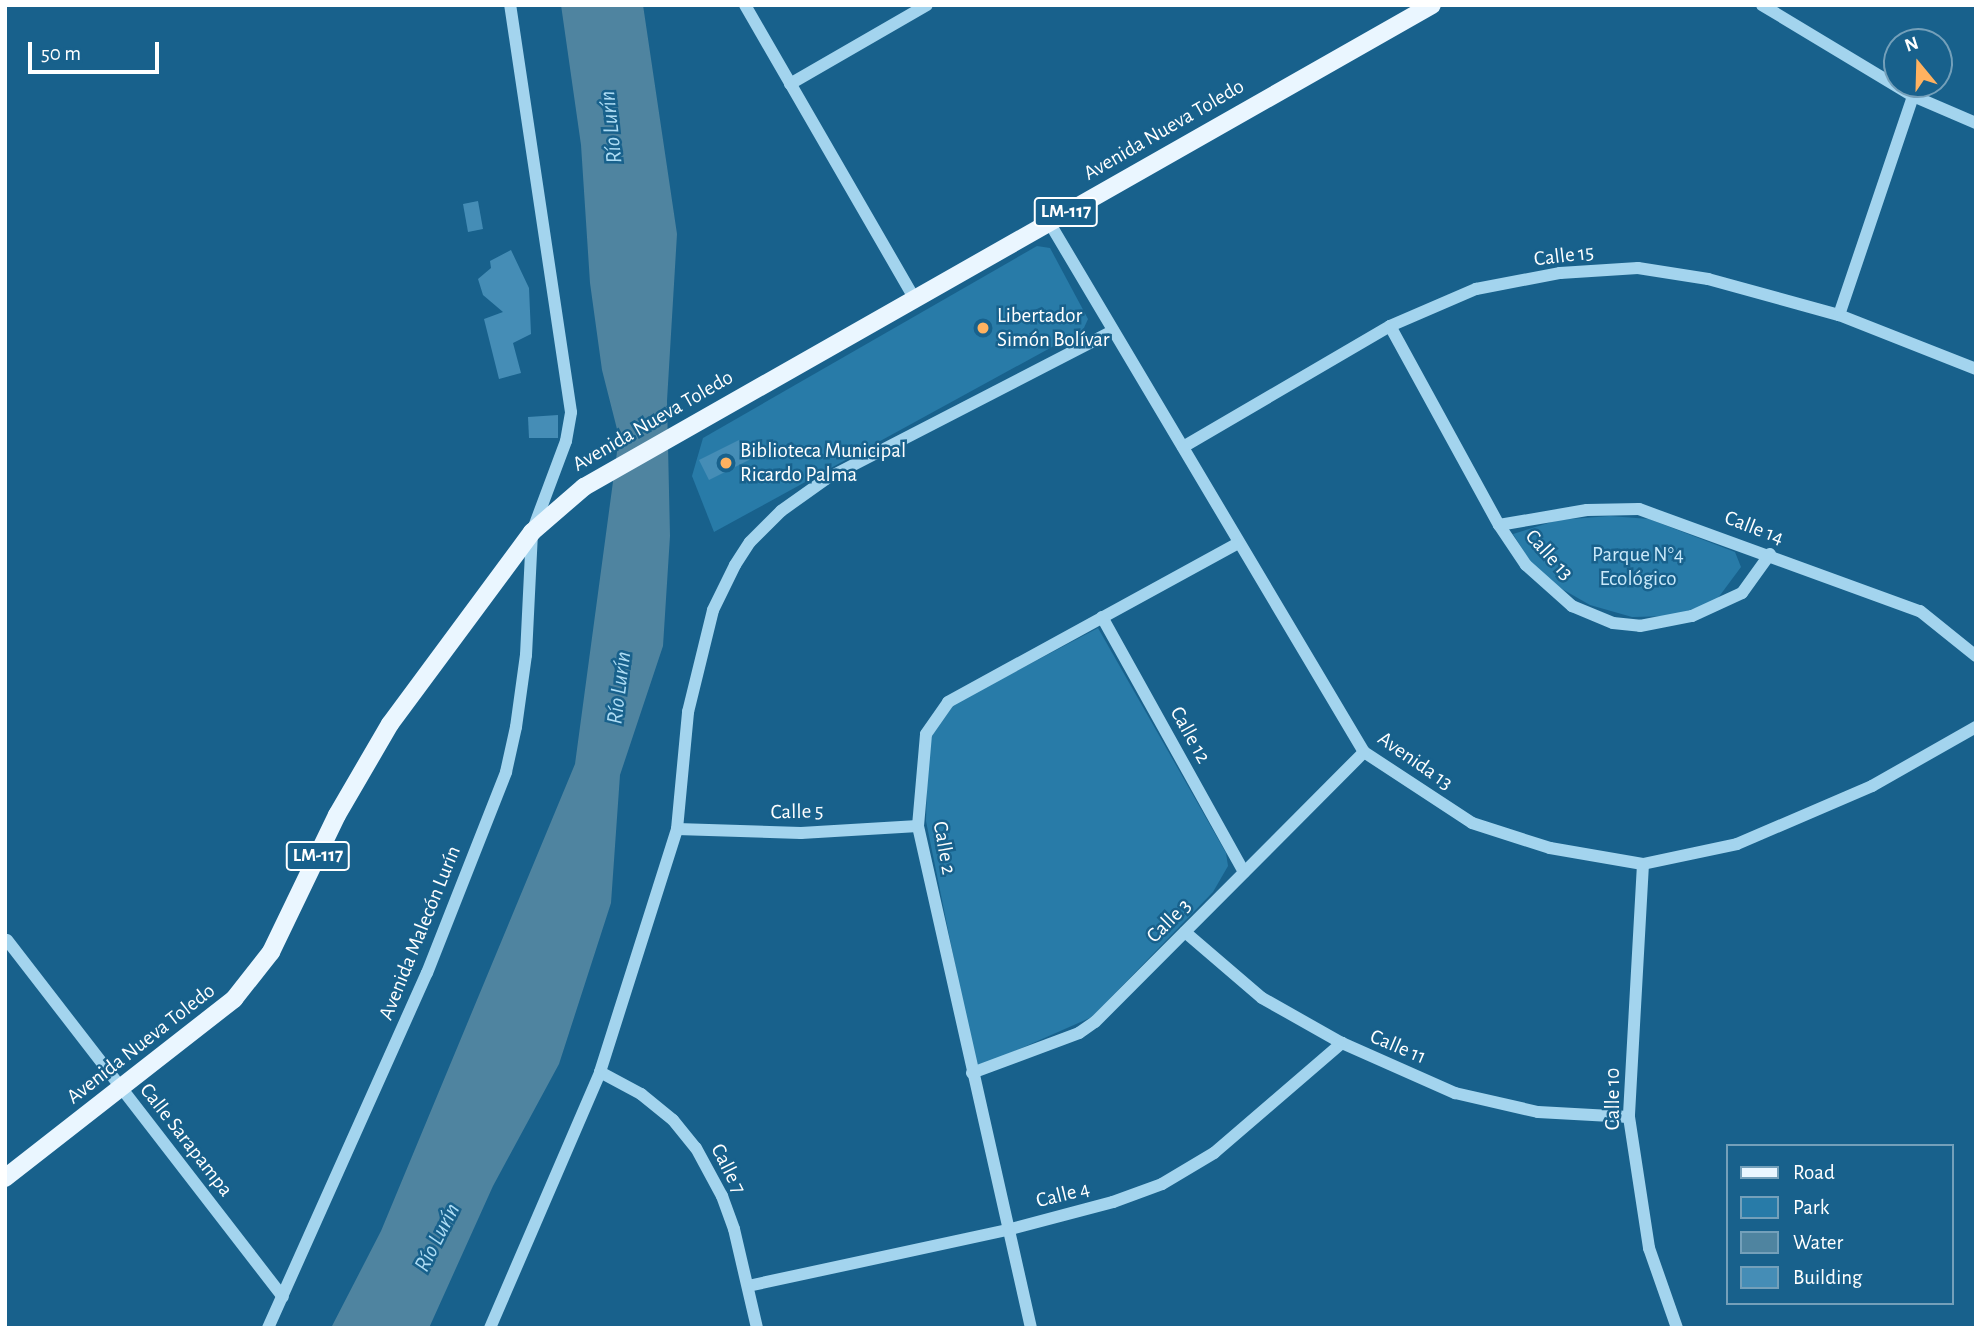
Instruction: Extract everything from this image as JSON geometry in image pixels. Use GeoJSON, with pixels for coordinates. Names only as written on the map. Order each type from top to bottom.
{"type":"FeatureCollection","features":[{"type":"Feature","properties":{"kind":"main road","name":"Avenida Nueva Toledo"},"geometry":{"type":"LineString","coordinates":[[5,1178],[207,1024],[234,999],[271,952],[337,815],[390,724],[532,532],[584,487],[701,418],[915,300],[1432,5]]}},
{"type":"Feature","properties":{"kind":"street","name":"Avenida Malecón Lurín"},"geometry":{"type":"LineString","coordinates":[[268,1328],[427,973],[506,772],[526,655],[532,532],[566,441],[570,386],[510,5]]}},
{"type":"Feature","properties":{"kind":"street"},"geometry":{"type":"LineString","coordinates":[[745,5],[915,300]]}},
{"type":"Feature","properties":{"kind":"street"},"geometry":{"type":"LineString","coordinates":[[790,84],[927,5]]}},
{"type":"Feature","properties":{"kind":"street"},"geometry":{"type":"LineString","coordinates":[[1762,5],[1883,78]]}},
{"type":"Feature","properties":{"kind":"street"},"geometry":{"type":"LineString","coordinates":[[1839,315],[1912,98]]}},
{"type":"Feature","properties":{"kind":"street"},"geometry":{"type":"LineString","coordinates":[[1918,98],[1976,123]]}},
{"type":"Feature","properties":{"kind":"street","name":"Avenida 13"},"geometry":{"type":"LineString","coordinates":[[1049,222],[1364,752],[1472,822],[1550,848],[1643,864],[1737,844],[1872,786],[1976,727]]}},
{"type":"Feature","properties":{"kind":"street","name":"Calle 15"},"geometry":{"type":"LineString","coordinates":[[1183,447],[1390,326],[1476,289],[1560,273],[1638,268],[1708,279],[1839,315],[1976,369]]}},
{"type":"Feature","properties":{"kind":"street","name":"Calle 13"},"geometry":{"type":"LineString","coordinates":[[1390,326],[1499,525],[1541,582],[1572,606],[1613,623],[1665,622],[1718,607],[1742,593],[1770,554]]}},
{"type":"Feature","properties":{"kind":"street"},"geometry":{"type":"LineString","coordinates":[[490,1328],[600,1072],[677,830],[688,712],[713,610],[750,542],[781,512],[826,480],[1113,331]]}},
{"type":"Feature","properties":{"kind":"street","name":"Calle 14"},"geometry":{"type":"LineString","coordinates":[[1499,525],[1587,510],[1639,509],[1770,554],[1920,611],[1976,656]]}},
{"type":"Feature","properties":{"kind":"street","name":"Calle 2"},"geometry":{"type":"LineString","coordinates":[[1031,1328],[918,826],[924,745],[938,713],[948,702],[1238,543]]}},
{"type":"Feature","properties":{"kind":"street","name":"Calle 12"},"geometry":{"type":"LineString","coordinates":[[1102,618],[1244,872]]}},
{"type":"Feature","properties":{"kind":"street","name":"Calle 3"},"geometry":{"type":"LineString","coordinates":[[972,1073],[1079,1033],[1185,932],[1364,752]]}},
{"type":"Feature","properties":{"kind":"street","name":"Calle 5"},"geometry":{"type":"LineString","coordinates":[[677,830],[801,833],[918,826]]}},
{"type":"Feature","properties":{"kind":"street","name":"Calle 10"},"geometry":{"type":"LineString","coordinates":[[1643,864],[1629,1117],[1649,1248],[1677,1328]]}},
{"type":"Feature","properties":{"kind":"street","name":"Calle 11"},"geometry":{"type":"LineString","coordinates":[[1185,932],[1262,998],[1342,1043],[1455,1093],[1538,1112],[1629,1117]]}},
{"type":"Feature","properties":{"kind":"street","name":"Calle Sarapampa"},"geometry":{"type":"LineString","coordinates":[[7,940],[282,1297]]}},
{"type":"Feature","properties":{"kind":"street","name":"Calle 4"},"geometry":{"type":"LineString","coordinates":[[748,1286],[1007,1230],[1113,1202],[1162,1184],[1214,1153],[1342,1043]]}},
{"type":"Feature","properties":{"kind":"street","name":"Calle 7"},"geometry":{"type":"LineString","coordinates":[[600,1072],[641,1094],[673,1120],[696,1147],[722,1196],[757,1328]]}},
{"type":"Feature","properties":{"kind":"green space"},"geometry":{"type":"Polygon","coordinates":[[[1037,246],[1050,248],[1088,319],[1083,330],[714,532],[692,476],[703,438],[1037,246]]]}},
{"type":"Feature","properties":{"kind":"green space","name":"Parque N°4 Ecológico"},"geometry":{"type":"Polygon","coordinates":[[[1610,516],[1649,519],[1735,552],[1741,567],[1715,602],[1671,616],[1632,617],[1590,605],[1555,585],[1530,561],[1513,534],[1558,520],[1610,516]]]}},
{"type":"Feature","properties":{"kind":"green space"},"geometry":{"type":"Polygon","coordinates":[[[1098,628],[1226,853],[1228,866],[1213,892],[1092,1017],[976,1068],[926,821],[928,751],[932,735],[954,704],[1098,628]]]}},
{"type":"Feature","properties":{"kind":"water","name":"Río Lurín"},"geometry":{"type":"Polygon","coordinates":[[[561,5],[643,5],[677,234],[667,401],[670,536],[663,646],[620,775],[611,903],[559,1064],[493,1186],[429,1328],[331,1328],[381,1231],[575,764],[619,437],[602,370],[590,283],[581,145],[561,5]]]}},
{"type":"Feature","properties":{"kind":"building"},"geometry":{"type":"Polygon","coordinates":[[[478,201],[483,229],[468,232],[463,204],[478,201]]]}},
{"type":"Feature","properties":{"kind":"building"},"geometry":{"type":"Polygon","coordinates":[[[511,250],[529,288],[531,334],[513,343],[521,373],[499,379],[484,319],[503,312],[483,295],[478,279],[491,268],[490,261],[511,250]]]}},
{"type":"Feature","properties":{"kind":"building"},"geometry":{"type":"Polygon","coordinates":[[[558,415],[558,438],[529,438],[528,417],[558,415]]]}},
{"type":"Feature","properties":{"kind":"building"},"geometry":{"type":"Polygon","coordinates":[[[739,440],[749,460],[709,480],[699,460],[739,440]]]}},
{"type":"Feature","properties":{"kind":"place","name":"Libertador Simón Bolívar"},"geometry":{"type":"Point","coordinates":[983,328]}},
{"type":"Feature","properties":{"kind":"place","name":"Biblioteca Municipal Ricardo Palma"},"geometry":{"type":"Point","coordinates":[726,463]}}]}
